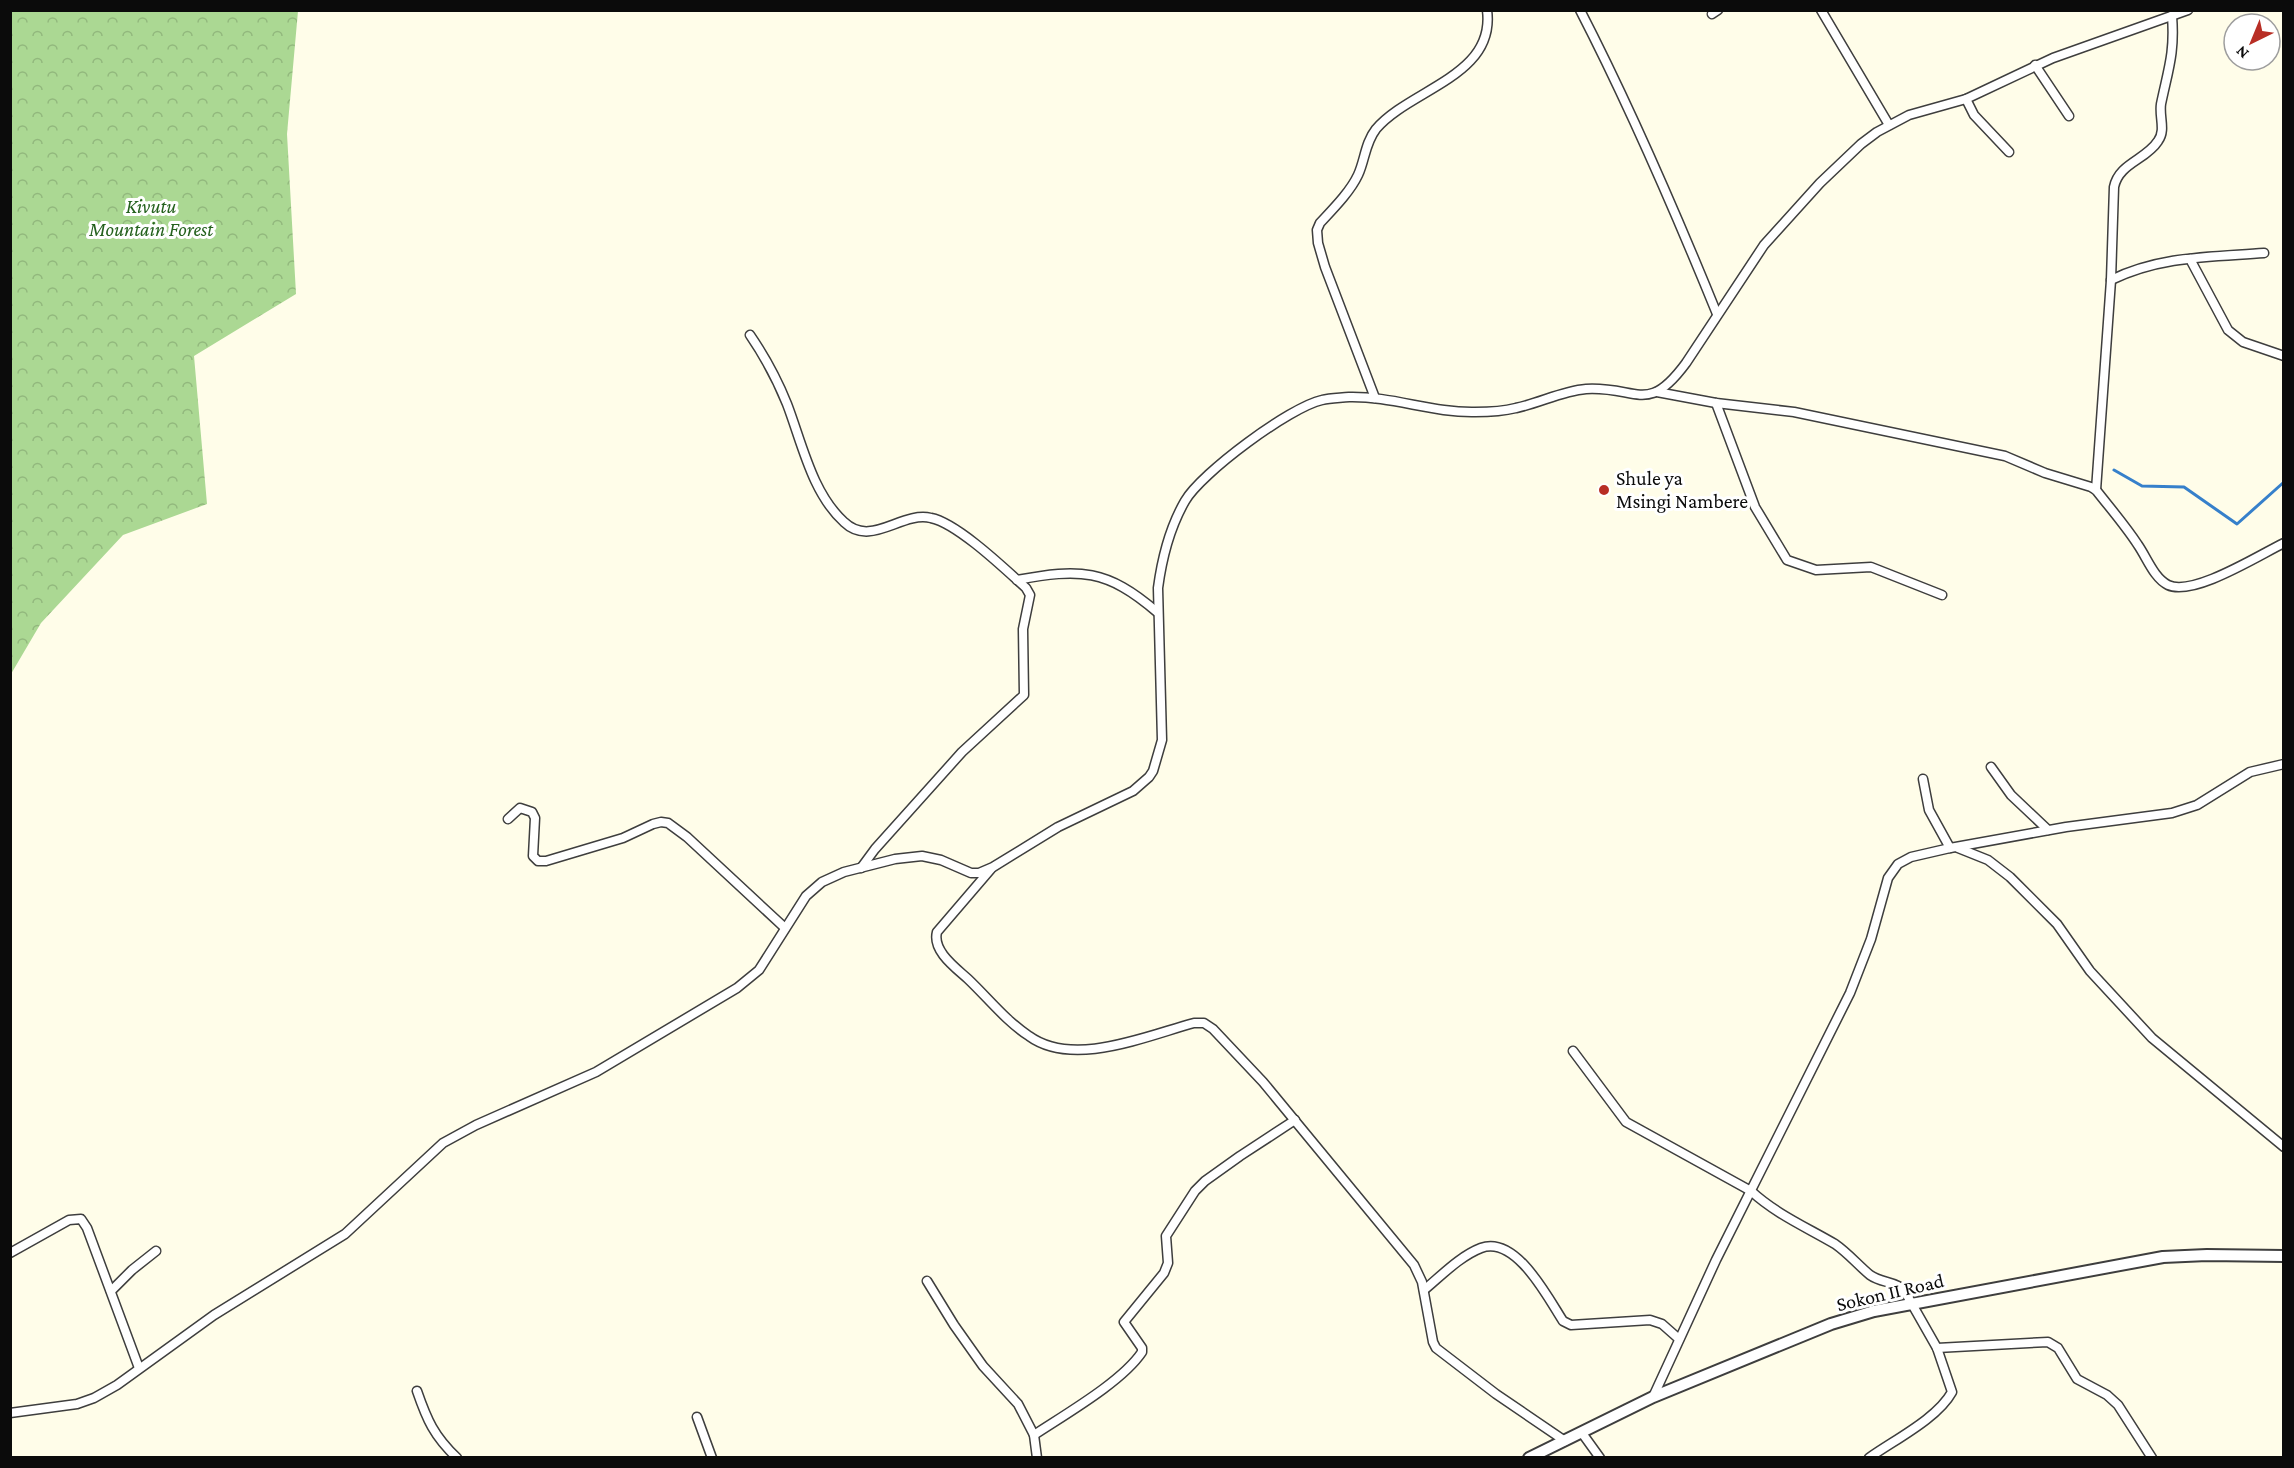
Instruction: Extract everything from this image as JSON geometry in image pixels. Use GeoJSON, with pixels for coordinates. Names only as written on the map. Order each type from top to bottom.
{"type":"FeatureCollection","features":[{"type":"Feature","properties":{"kind":"street"},"geometry":{"type":"LineString","coordinates":[[1376,398],[1325,267],[1317,230],[1320,223],[1356,178],[1369,138],[1376,129],[1399,108],[1456,75],[1479,50],[1486,36],[1487,10]]}},
{"type":"Feature","properties":{"kind":"street"},"geometry":{"type":"LineString","coordinates":[[1580,10],[1688,241],[1717,314]]}},
{"type":"Feature","properties":{"kind":"street"},"geometry":{"type":"LineString","coordinates":[[10,1413],[77,1404],[117,1385],[214,1315],[345,1234],[443,1143],[476,1125],[596,1072],[737,988],[759,970],[806,896],[822,882],[844,872],[895,859],[922,856],[941,860],[971,873],[979,873],[993,867],[1058,827],[1132,791],[1153,771],[1162,740],[1157,612],[1160,569],[1175,521],[1194,488],[1219,464],[1306,406],[1322,400],[1350,397],[1376,398],[1436,410],[1475,412],[1516,408],[1551,396],[1585,389],[1612,390],[1644,396],[1657,392],[1675,378],[1764,245],[1792,212],[1862,144],[1889,125],[1909,115],[1966,99],[2035,65],[2188,10]]}},
{"type":"Feature","properties":{"kind":"street"},"geometry":{"type":"LineString","coordinates":[[1822,11],[1889,125]]}},
{"type":"Feature","properties":{"kind":"street"},"geometry":{"type":"LineString","coordinates":[[2096,490],[2111,280],[2114,187],[2116,176],[2155,146],[2160,139],[2162,103],[2173,54],[2172,16]]}},
{"type":"Feature","properties":{"kind":"street"},"geometry":{"type":"LineString","coordinates":[[2035,65],[2069,116]]}},
{"type":"Feature","properties":{"kind":"street"},"geometry":{"type":"LineString","coordinates":[[1966,99],[1974,115],[2009,152]]}},
{"type":"Feature","properties":{"kind":"street"},"geometry":{"type":"LineString","coordinates":[[2111,280],[2146,265],[2175,260],[2264,253]]}},
{"type":"Feature","properties":{"kind":"street"},"geometry":{"type":"LineString","coordinates":[[2190,259],[2228,330],[2243,342],[2283,356]]}},
{"type":"Feature","properties":{"kind":"street"},"geometry":{"type":"LineString","coordinates":[[750,335],[769,364],[779,385],[812,474],[832,509],[844,523],[855,530],[867,532],[905,521],[930,518],[968,538],[1017,580],[1030,595],[1023,629],[1024,695],[962,752],[875,849],[861,869]]}},
{"type":"Feature","properties":{"kind":"street"},"geometry":{"type":"LineString","coordinates":[[1657,392],[1716,403],[1794,412],[2005,456],[2096,490],[2138,545],[2158,576],[2174,587],[2207,582],[2283,543]]}},
{"type":"Feature","properties":{"kind":"street"},"geometry":{"type":"LineString","coordinates":[[1716,403],[1755,507],[1787,560],[1816,570],[1872,567],[1942,595]]}},
{"type":"Feature","properties":{"kind":"street"},"geometry":{"type":"LineString","coordinates":[[1017,580],[1053,573],[1076,572],[1099,576],[1131,591],[1157,612]]}},
{"type":"Feature","properties":{"kind":"street"},"geometry":{"type":"LineString","coordinates":[[1653,1398],[1716,1260],[1850,993],[1871,939],[1892,870],[1911,857],[1953,848],[2048,830],[2172,813],[2197,805],[2250,772],[2283,764]]}},
{"type":"Feature","properties":{"kind":"street"},"geometry":{"type":"LineString","coordinates":[[1991,767],[2011,795],[2048,830]]}},
{"type":"Feature","properties":{"kind":"street"},"geometry":{"type":"LineString","coordinates":[[1923,780],[1929,810],[1953,848],[1988,860],[2010,877],[2057,924],[2090,971],[2152,1038],[2283,1147]]}},
{"type":"Feature","properties":{"kind":"street"},"geometry":{"type":"LineString","coordinates":[[508,819],[520,808],[532,812],[535,818],[533,856],[538,861],[546,861],[623,838],[661,822],[668,823],[687,837],[785,928]]}},
{"type":"Feature","properties":{"kind":"street"},"geometry":{"type":"LineString","coordinates":[[993,867],[937,932],[935,938],[947,959],[1019,1029],[1038,1042],[1062,1050],[1117,1045],[1194,1023],[1204,1023],[1229,1044],[1295,1120],[1414,1265],[1424,1290],[1432,1342],[1436,1348],[1496,1394],[1565,1441]]}},
{"type":"Feature","properties":{"kind":"street"},"geometry":{"type":"LineString","coordinates":[[1573,1051],[1626,1122],[1751,1191],[1769,1207],[1844,1251],[1869,1274],[1881,1281],[1901,1287],[1913,1303],[1937,1348],[1952,1392],[1932,1414],[1869,1458]]}},
{"type":"Feature","properties":{"kind":"street"},"geometry":{"type":"LineString","coordinates":[[1034,1435],[1083,1404],[1139,1357],[1142,1348],[1125,1322],[1164,1273],[1168,1263],[1166,1236],[1195,1191],[1240,1155],[1295,1120]]}},
{"type":"Feature","properties":{"kind":"street"},"geometry":{"type":"LineString","coordinates":[[10,1253],[69,1220],[81,1220],[87,1228],[138,1368]]}},
{"type":"Feature","properties":{"kind":"street"},"geometry":{"type":"LineString","coordinates":[[1424,1290],[1482,1247],[1495,1248],[1507,1251],[1523,1262],[1563,1321],[1571,1325],[1650,1320],[1662,1324],[1679,1339]]}},
{"type":"Feature","properties":{"kind":"street"},"geometry":{"type":"LineString","coordinates":[[111,1291],[156,1251]]}},
{"type":"Feature","properties":{"kind":"street","name":"Sokon II Road"},"geometry":{"type":"LineString","coordinates":[[1529,1458],[1653,1398],[1831,1324],[1874,1311],[2163,1257],[2283,1256]]}},
{"type":"Feature","properties":{"kind":"street"},"geometry":{"type":"LineString","coordinates":[[927,1281],[983,1366],[1018,1404],[1034,1435],[1037,1458]]}},
{"type":"Feature","properties":{"kind":"street"},"geometry":{"type":"LineString","coordinates":[[1937,1348],[2048,1342],[2058,1348],[2077,1378],[2107,1395],[2118,1405],[2152,1458]]}},
{"type":"Feature","properties":{"kind":"street"},"geometry":{"type":"LineString","coordinates":[[417,1391],[428,1422],[436,1436],[458,1458]]}},
{"type":"Feature","properties":{"kind":"street"},"geometry":{"type":"LineString","coordinates":[[697,1417],[712,1458]]}},
{"type":"Feature","properties":{"kind":"street"},"geometry":{"type":"LineString","coordinates":[[1582,1433],[1600,1458]]}},
{"type":"Feature","properties":{"kind":"green space","name":"Kivutu Mountain Forest"},"geometry":{"type":"Polygon","coordinates":[[[11,10],[298,11],[287,134],[296,294],[194,356],[207,504],[123,535],[41,623],[11,674],[11,10]]]}},
{"type":"Feature","properties":{"kind":"waterway"},"geometry":{"type":"LineString","coordinates":[[2114,470],[2142,486],[2184,487],[2237,524],[2284,482]]}},
{"type":"Feature","properties":{"kind":"place","name":"Shule ya Msingi Nambere"},"geometry":{"type":"Point","coordinates":[1604,490]}}]}
